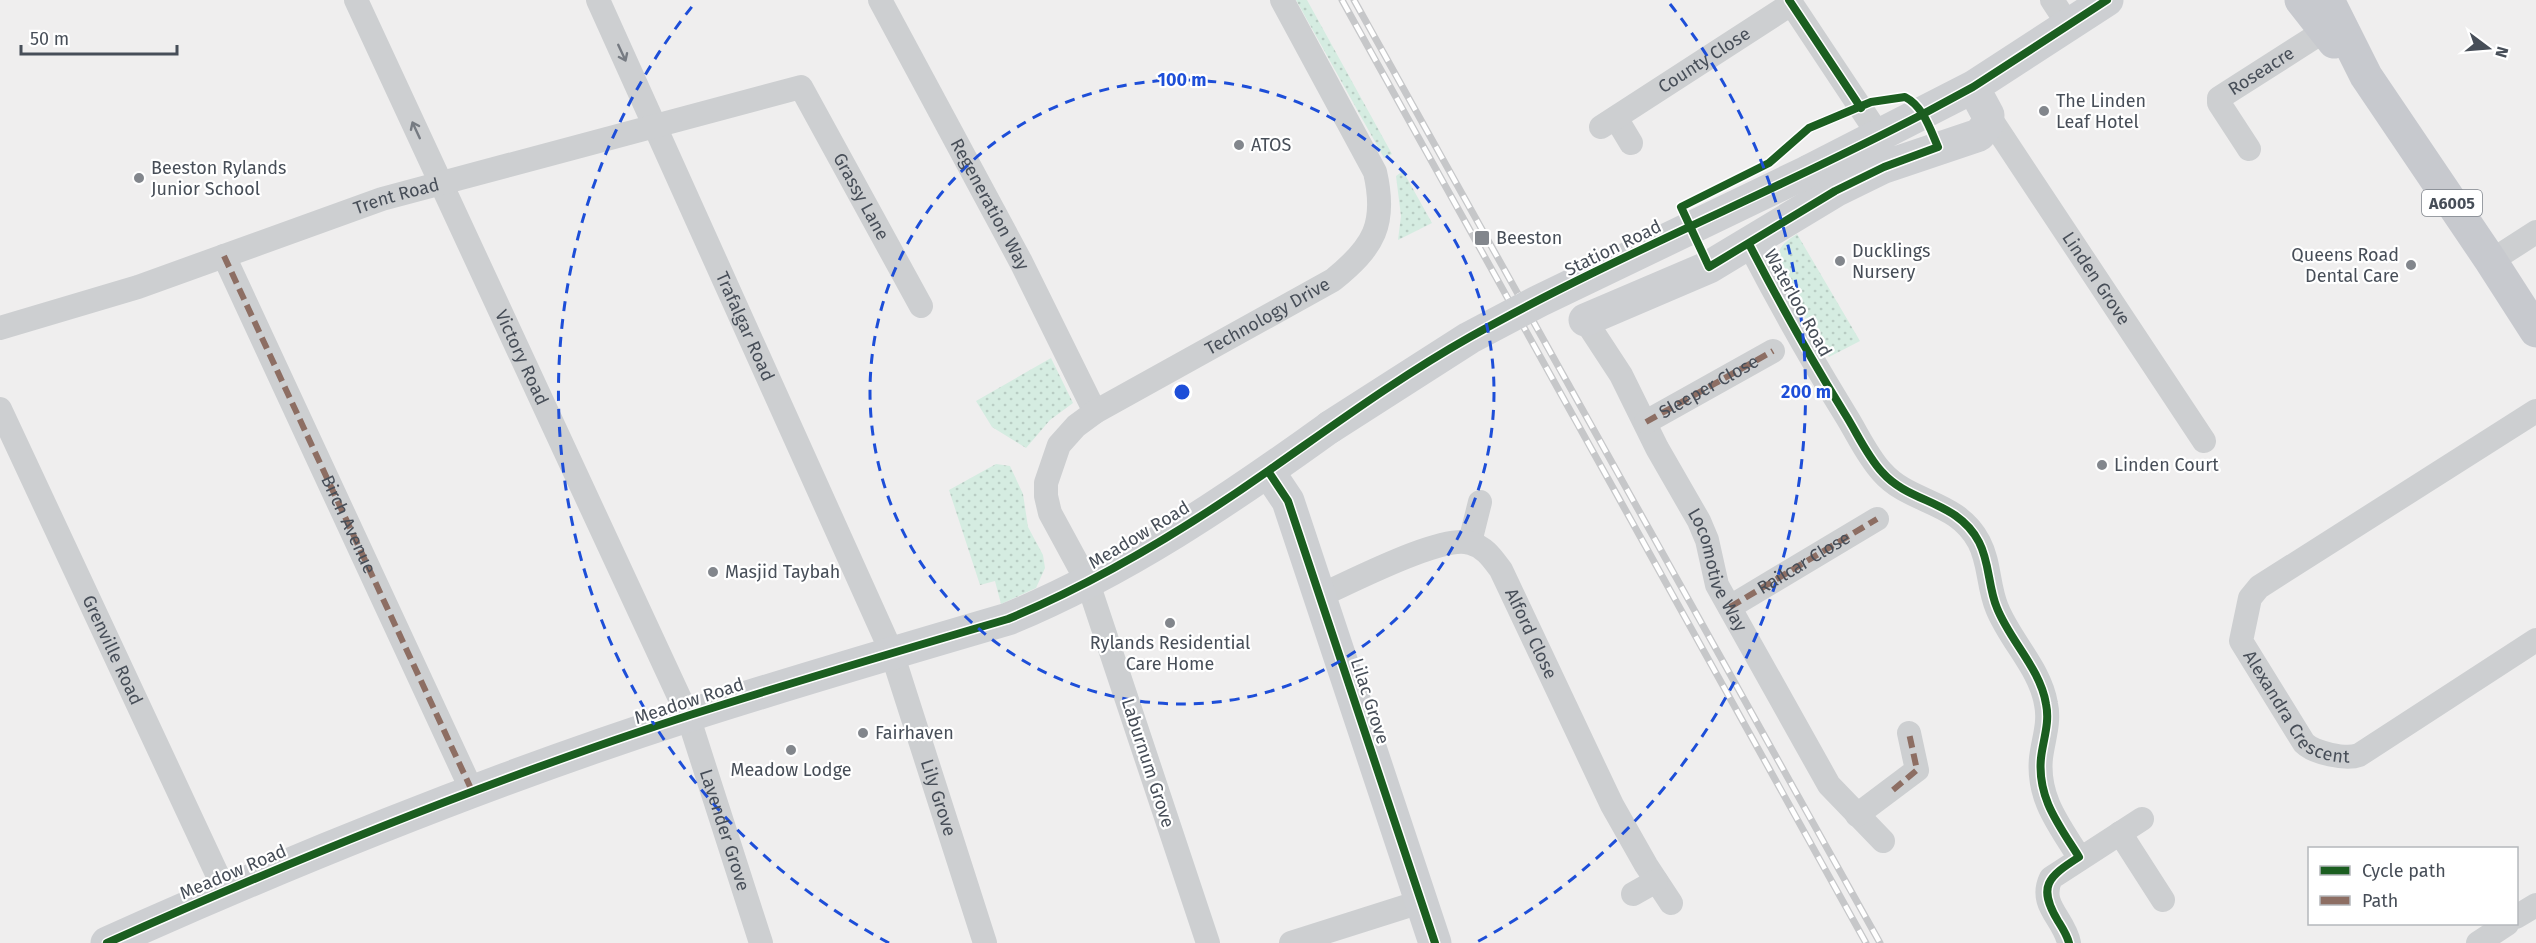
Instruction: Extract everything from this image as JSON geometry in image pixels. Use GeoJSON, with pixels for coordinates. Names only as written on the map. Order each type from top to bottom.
{"type":"FeatureCollection","features":[{"type":"Feature","properties":{"kind":"main road","name":"A6005"},"geometry":{"type":"LineString","coordinates":[[2301,0],[2326,15],[2536,331]]}},
{"type":"Feature","properties":{"kind":"street","name":"Victory Road"},"geometry":{"type":"LineString","coordinates":[[356,0],[688,716]]}},
{"type":"Feature","properties":{"kind":"street","name":"Trafalgar Road"},"geometry":{"type":"LineString","coordinates":[[598,0],[892,653]]}},
{"type":"Feature","properties":{"kind":"street","name":"Regeneration Way"},"geometry":{"type":"LineString","coordinates":[[880,0],[1021,262],[1095,412]]}},
{"type":"Feature","properties":{"kind":"street","name":"Technology Drive"},"geometry":{"type":"LineString","coordinates":[[1088,582],[1050,513],[1046,496],[1046,483],[1059,445],[1076,426],[1095,412],[1333,280],[1356,260],[1373,238],[1380,204],[1375,172],[1282,0]]}},
{"type":"Feature","properties":{"kind":"street","name":"Station Road"},"geometry":{"type":"LineString","coordinates":[[1268,471],[1330,427],[1469,338],[1539,301],[1880,137],[1973,87],[2060,13],[2108,0]]}},
{"type":"Feature","properties":{"kind":"street","name":"County Close"},"geometry":{"type":"LineString","coordinates":[[1631,143],[1609,122],[1790,2]]}},
{"type":"Feature","properties":{"kind":"street"},"geometry":{"type":"LineString","coordinates":[[1790,2],[1880,137]]}},
{"type":"Feature","properties":{"kind":"street","name":"Roseacre"},"geometry":{"type":"LineString","coordinates":[[2249,149],[2219,103],[2219,98],[2326,15]]}},
{"type":"Feature","properties":{"kind":"street","name":"Trent Road"},"geometry":{"type":"LineString","coordinates":[[0,328],[138,287],[351,209],[801,87]]}},
{"type":"Feature","properties":{"kind":"street","name":"Grassy Lane"},"geometry":{"type":"LineString","coordinates":[[801,87],[921,306]]}},
{"type":"Feature","properties":{"kind":"street"},"geometry":{"type":"LineString","coordinates":[[1585,320],[1688,277],[1749,244],[1835,191],[1884,167],[1979,135],[1986,125],[1988,115],[1973,87]]}},
{"type":"Feature","properties":{"kind":"street","name":"Linden Grove"},"geometry":{"type":"LineString","coordinates":[[1988,115],[2204,441]]}},
{"type":"Feature","properties":{"kind":"street"},"geometry":{"type":"LineString","coordinates":[[2491,261],[2536,232]]}},
{"type":"Feature","properties":{"kind":"street","name":"Waterloo Road"},"geometry":{"type":"LineString","coordinates":[[1749,244],[1818,370],[1880,471],[1902,488],[1951,511],[1964,521],[1978,540],[1984,552],[1996,606],[2038,680],[2045,697],[2047,728],[2040,768],[2041,791],[2079,857]]}},
{"type":"Feature","properties":{"kind":"street","name":"Birch Avenue"},"geometry":{"type":"LineString","coordinates":[[224,256],[473,793]]}},
{"type":"Feature","properties":{"kind":"street","name":"Locomotive Way"},"geometry":{"type":"LineString","coordinates":[[1585,320],[1621,375],[1657,448],[1699,521],[1707,540],[1717,585],[1829,786],[1883,841]]}},
{"type":"Feature","properties":{"kind":"street","name":"Sleeper Close"},"geometry":{"type":"LineString","coordinates":[[1646,422],[1773,351]]}},
{"type":"Feature","properties":{"kind":"street","name":"Grenville Road"},"geometry":{"type":"LineString","coordinates":[[0,409],[225,891]]}},
{"type":"Feature","properties":{"kind":"street","name":"Alexandra Crescent"},"geometry":{"type":"LineString","coordinates":[[2536,411],[2259,587],[2250,598],[2241,641],[2304,743],[2312,748],[2355,757],[2536,640]]}},
{"type":"Feature","properties":{"kind":"street","name":"Meadow Road"},"geometry":{"type":"LineString","coordinates":[[107,943],[225,891],[473,793],[688,716],[1008,619],[1088,582],[1197,518],[1268,471]]}},
{"type":"Feature","properties":{"kind":"street","name":"Lilac Grove"},"geometry":{"type":"LineString","coordinates":[[1268,471],[1288,501],[1435,943]]}},
{"type":"Feature","properties":{"kind":"street"},"geometry":{"type":"LineString","coordinates":[[1319,596],[1444,543],[1470,542],[1480,502]]}},
{"type":"Feature","properties":{"kind":"street","name":"Railcar Close"},"geometry":{"type":"LineString","coordinates":[[1730,607],[1877,519]]}},
{"type":"Feature","properties":{"kind":"street","name":"Alford Close"},"geometry":{"type":"LineString","coordinates":[[1470,542],[1487,552],[1501,570],[1612,805],[1671,903]]}},
{"type":"Feature","properties":{"kind":"street","name":"Laburnum Grove"},"geometry":{"type":"LineString","coordinates":[[1088,582],[1208,943]]}},
{"type":"Feature","properties":{"kind":"street","name":"Lily Grove"},"geometry":{"type":"LineString","coordinates":[[892,653],[985,943]]}},
{"type":"Feature","properties":{"kind":"street","name":"Lavender Grove"},"geometry":{"type":"LineString","coordinates":[[688,716],[761,943]]}},
{"type":"Feature","properties":{"kind":"street"},"geometry":{"type":"LineString","coordinates":[[1857,815],[1917,770],[1909,733]]}},
{"type":"Feature","properties":{"kind":"street"},"geometry":{"type":"LineString","coordinates":[[2069,943],[2048,904],[2046,895],[2051,878],[2079,857],[2142,819]]}},
{"type":"Feature","properties":{"kind":"street"},"geometry":{"type":"LineString","coordinates":[[2120,833],[2163,900]]}},
{"type":"Feature","properties":{"kind":"street"},"geometry":{"type":"LineString","coordinates":[[1633,894],[1656,880]]}},
{"type":"Feature","properties":{"kind":"street"},"geometry":{"type":"LineString","coordinates":[[1291,943],[1420,902]]}},
{"type":"Feature","properties":{"kind":"street"},"geometry":{"type":"LineString","coordinates":[[2518,916],[2536,905]]}},
{"type":"Feature","properties":{"kind":"street"},"geometry":{"type":"LineString","coordinates":[[2478,943],[2505,925]]}},
{"type":"Feature","properties":{"kind":"green space"},"geometry":{"type":"Polygon","coordinates":[[[1296,0],[1307,0],[1392,154],[1384,158],[1296,0]]]}},
{"type":"Feature","properties":{"kind":"green space"},"geometry":{"type":"Polygon","coordinates":[[[1403,171],[1432,223],[1398,240],[1401,216],[1396,176],[1403,171]]]}},
{"type":"Feature","properties":{"kind":"green space"},"geometry":{"type":"Polygon","coordinates":[[[1797,234],[1860,341],[1829,357],[1779,267],[1780,250],[1797,234]]]}},
{"type":"Feature","properties":{"kind":"green space"},"geometry":{"type":"Polygon","coordinates":[[[1051,358],[1073,403],[1050,420],[1026,448],[992,427],[976,401],[1051,358]]]}},
{"type":"Feature","properties":{"kind":"green space"},"geometry":{"type":"Polygon","coordinates":[[[996,464],[1010,466],[1023,494],[1028,527],[1043,555],[1045,568],[1036,588],[1001,604],[995,581],[980,585],[949,490],[996,464]]]}},
{"type":"Feature","properties":{"kind":"railway"},"geometry":{"type":"LineString","coordinates":[[1342,0],[1866,943]]}},
{"type":"Feature","properties":{"kind":"railway"},"geometry":{"type":"LineString","coordinates":[[1354,0],[1880,943]]}},
{"type":"Feature","properties":{"kind":"marked path"},"geometry":{"type":"LineString","coordinates":[[224,256],[473,793]]}},
{"type":"Feature","properties":{"kind":"marked path"},"geometry":{"type":"LineString","coordinates":[[1646,422],[1773,351]]}},
{"type":"Feature","properties":{"kind":"marked path"},"geometry":{"type":"LineString","coordinates":[[1730,607],[1877,519]]}},
{"type":"Feature","properties":{"kind":"marked path"},"geometry":{"type":"LineString","coordinates":[[1893,790],[1917,770],[1909,733]]}},
{"type":"Feature","properties":{"kind":"cycle path"},"geometry":{"type":"LineString","coordinates":[[1789,0],[1861,108]]}},
{"type":"Feature","properties":{"kind":"cycle path"},"geometry":{"type":"LineString","coordinates":[[107,943],[323,850],[542,766],[730,702],[1008,619],[1076,588],[1174,533],[1392,385],[1470,337],[1581,279],[1923,114],[1973,87],[2107,0]]}},
{"type":"Feature","properties":{"kind":"cycle path"},"geometry":{"type":"LineString","coordinates":[[1905,97],[1921,112],[1938,147],[1884,167],[1835,191],[1709,267],[1681,207],[1769,163],[1809,128],[1871,102],[1905,97]]}},
{"type":"Feature","properties":{"kind":"cycle path"},"geometry":{"type":"LineString","coordinates":[[1749,244],[1808,351],[1877,466],[1906,491],[1958,518],[1970,528],[1983,550],[1997,608],[2038,678],[2046,704],[2047,725],[2041,758],[2042,786],[2057,822],[2079,857],[2053,877],[2047,891],[2052,909],[2069,943]]}},
{"type":"Feature","properties":{"kind":"cycle path"},"geometry":{"type":"LineString","coordinates":[[1268,471],[1288,501],[1435,943]]}},
{"type":"Feature","properties":{"kind":"place","name":"The Linden Leaf Hotel"},"geometry":{"type":"Point","coordinates":[2044,111]}},
{"type":"Feature","properties":{"kind":"place","name":"ATOS"},"geometry":{"type":"Point","coordinates":[1239,145]}},
{"type":"Feature","properties":{"kind":"place","name":"Beeston Rylands Junior School"},"geometry":{"type":"Point","coordinates":[139,178]}},
{"type":"Feature","properties":{"kind":"place","name":"Beeston"},"geometry":{"type":"Point","coordinates":[1482,238]}},
{"type":"Feature","properties":{"kind":"place","name":"Ducklings Nursery"},"geometry":{"type":"Point","coordinates":[1840,261]}},
{"type":"Feature","properties":{"kind":"place","name":"Queens Road Dental Care"},"geometry":{"type":"Point","coordinates":[2411,265]}},
{"type":"Feature","properties":{"kind":"place","name":"Linden Court"},"geometry":{"type":"Point","coordinates":[2102,465]}},
{"type":"Feature","properties":{"kind":"place","name":"Masjid Taybah"},"geometry":{"type":"Point","coordinates":[713,572]}},
{"type":"Feature","properties":{"kind":"place","name":"Rylands Residential Care Home"},"geometry":{"type":"Point","coordinates":[1170,623]}},
{"type":"Feature","properties":{"kind":"place","name":"Fairhaven"},"geometry":{"type":"Point","coordinates":[863,733]}},
{"type":"Feature","properties":{"kind":"place","name":"Meadow Lodge"},"geometry":{"type":"Point","coordinates":[791,750]}}]}
